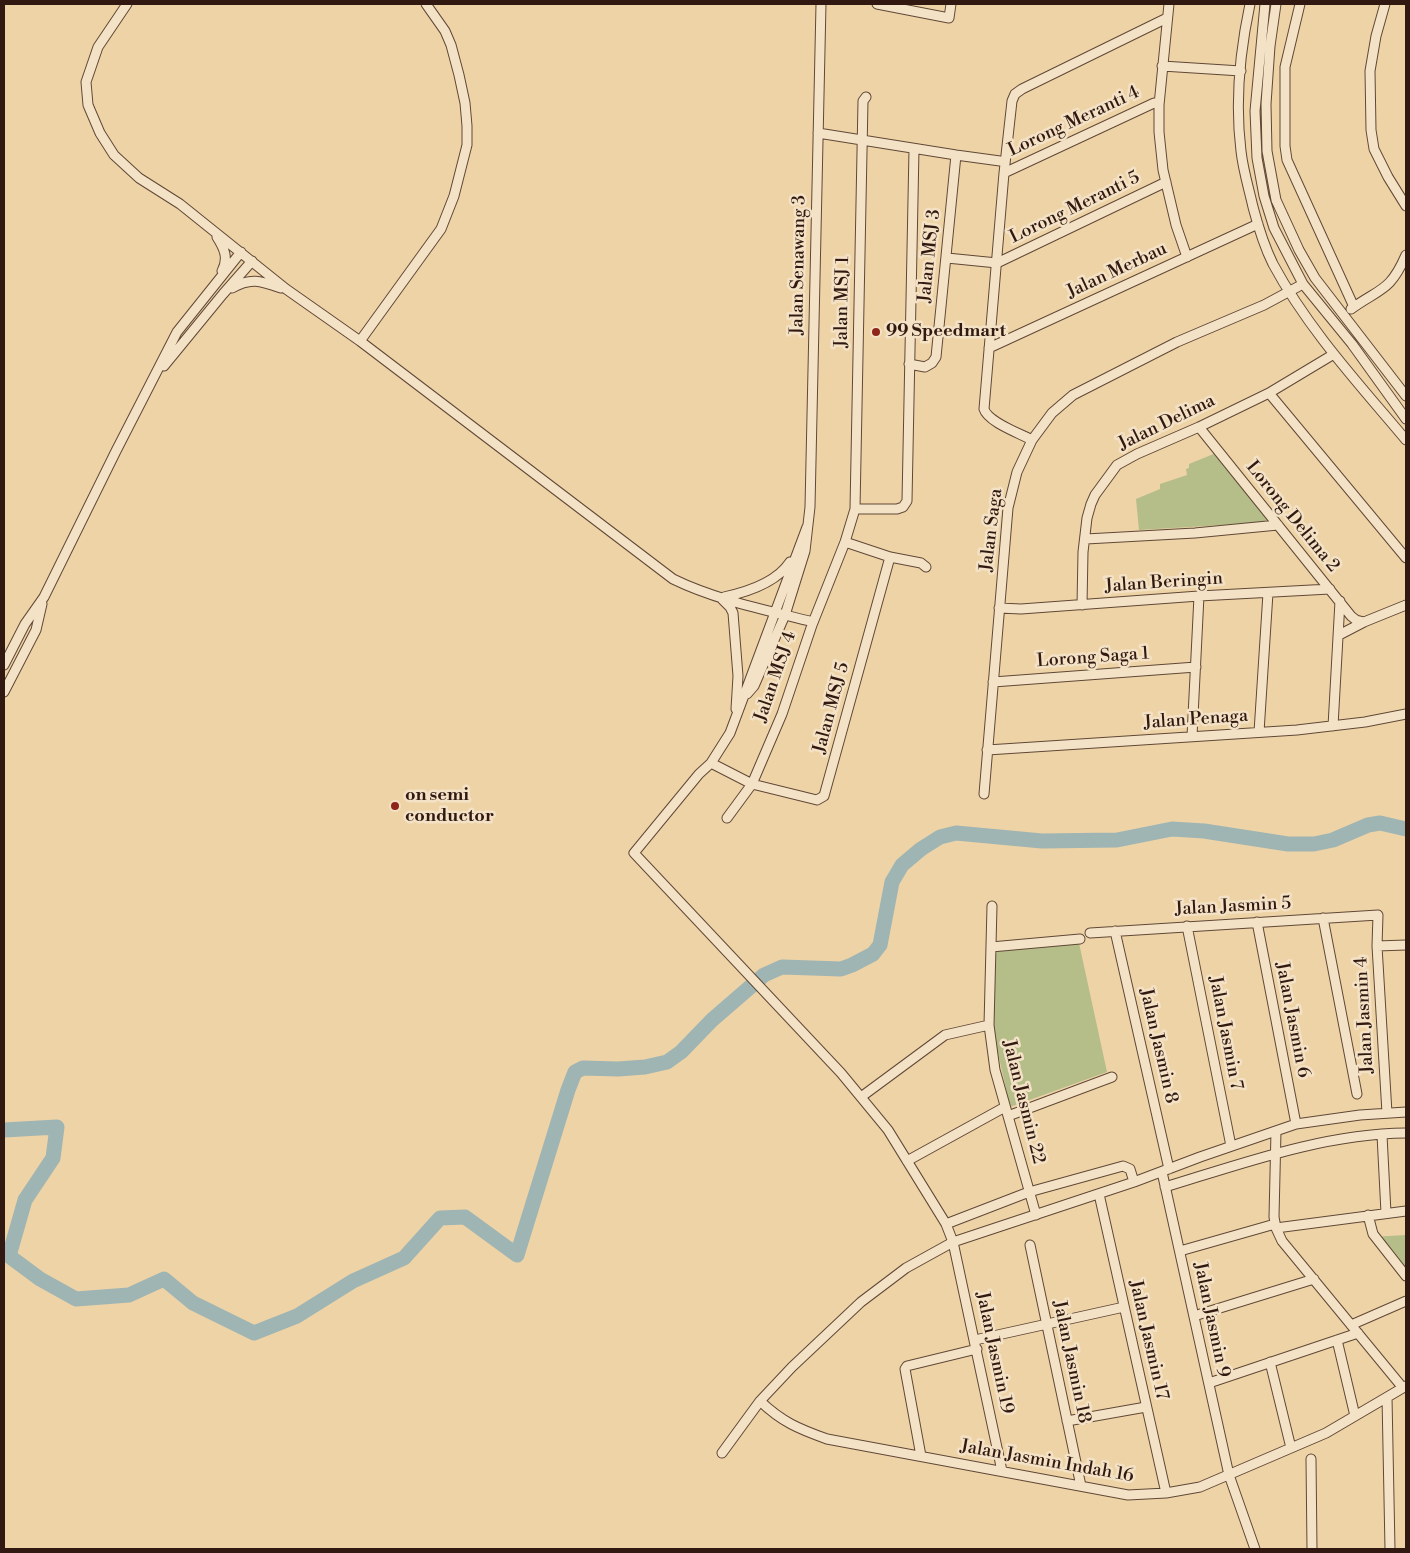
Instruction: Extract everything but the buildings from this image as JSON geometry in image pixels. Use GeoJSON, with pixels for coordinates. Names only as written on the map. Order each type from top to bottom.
{"type":"FeatureCollection","features":[{"type":"Feature","properties":{"kind":"street"},"geometry":{"type":"LineString","coordinates":[[127,4],[98,47],[86,82],[88,105],[100,133],[114,155],[139,178],[180,204],[286,289],[360,341],[673,579],[691,588],[813,622]]}},
{"type":"Feature","properties":{"kind":"street"},"geometry":{"type":"LineString","coordinates":[[360,341],[441,229],[454,196],[467,145],[465,103],[460,75],[445,31],[426,4]]}},
{"type":"Feature","properties":{"kind":"street","name":"Jalan Senawang 3"},"geometry":{"type":"LineString","coordinates":[[743,701],[754,686],[785,615],[805,551],[808,526],[812,447],[821,4]]}},
{"type":"Feature","properties":{"kind":"street"},"geometry":{"type":"LineString","coordinates":[[876,4],[903,6],[949,18],[951,4]]}},
{"type":"Feature","properties":{"kind":"street"},"geometry":{"type":"LineString","coordinates":[[1169,4],[1166,18],[1159,103],[1159,132],[1166,182],[1176,225],[1187,257]]}},
{"type":"Feature","properties":{"kind":"street"},"geometry":{"type":"LineString","coordinates":[[1250,4],[1241,71],[1238,121],[1241,153],[1258,224],[1270,258],[1290,292],[1334,354],[1406,440]]}},
{"type":"Feature","properties":{"kind":"street"},"geometry":{"type":"LineString","coordinates":[[1265,4],[1256,96],[1257,158],[1264,196],[1274,228],[1303,284],[1352,344],[1406,419]]}},
{"type":"Feature","properties":{"kind":"street"},"geometry":{"type":"LineString","coordinates":[[1276,4],[1270,46],[1266,104],[1267,151],[1276,200],[1299,250],[1315,278],[1406,396]]}},
{"type":"Feature","properties":{"kind":"street"},"geometry":{"type":"LineString","coordinates":[[1300,4],[1285,67],[1285,146],[1287,160],[1354,307]]}},
{"type":"Feature","properties":{"kind":"street"},"geometry":{"type":"LineString","coordinates":[[1385,4],[1376,36],[1370,71],[1371,130],[1374,149],[1406,206]]}},
{"type":"Feature","properties":{"kind":"street"},"geometry":{"type":"LineString","coordinates":[[1032,440],[986,415],[984,402],[1012,101],[1015,94],[1166,18]]}},
{"type":"Feature","properties":{"kind":"street"},"geometry":{"type":"LineString","coordinates":[[1162,66],[1241,71]]}},
{"type":"Feature","properties":{"kind":"street","name":"Jalan MSJ 1"},"geometry":{"type":"LineString","coordinates":[[845,542],[855,509],[862,139],[863,102],[866,97]]}},
{"type":"Feature","properties":{"kind":"street","name":"Lorong Meranti 4"},"geometry":{"type":"LineString","coordinates":[[1004,173],[1154,103],[1159,103]]}},
{"type":"Feature","properties":{"kind":"street"},"geometry":{"type":"LineString","coordinates":[[818,133],[1000,161]]}},
{"type":"Feature","properties":{"kind":"street"},"geometry":{"type":"LineString","coordinates":[[855,509],[897,509],[903,507],[907,501],[914,149]]}},
{"type":"Feature","properties":{"kind":"street","name":"Jalan MSJ 3"},"geometry":{"type":"LineString","coordinates":[[909,364],[925,367],[932,363],[936,357],[956,155]]}},
{"type":"Feature","properties":{"kind":"street","name":"Lorong Meranti 5"},"geometry":{"type":"LineString","coordinates":[[997,263],[1166,182]]}},
{"type":"Feature","properties":{"kind":"street","name":"Jalan Merbau"},"geometry":{"type":"LineString","coordinates":[[989,348],[1258,224]]}},
{"type":"Feature","properties":{"kind":"street"},"geometry":{"type":"LineString","coordinates":[[204,298],[224,268],[226,258],[224,249],[213,231]]}},
{"type":"Feature","properties":{"kind":"street"},"geometry":{"type":"LineString","coordinates":[[4,666],[26,624],[44,597],[177,332],[241,252]]}},
{"type":"Feature","properties":{"kind":"street"},"geometry":{"type":"LineString","coordinates":[[1344,314],[1383,290],[1393,281],[1406,256]]}},
{"type":"Feature","properties":{"kind":"street"},"geometry":{"type":"LineString","coordinates":[[947,258],[997,263]]}},
{"type":"Feature","properties":{"kind":"street"},"geometry":{"type":"LineString","coordinates":[[154,378],[222,294],[252,262]]}},
{"type":"Feature","properties":{"kind":"street"},"geometry":{"type":"LineString","coordinates":[[222,294],[250,280],[262,281],[286,289]]}},
{"type":"Feature","properties":{"kind":"street","name":"Jalan Saga"},"geometry":{"type":"LineString","coordinates":[[984,794],[1008,508],[1017,472],[1032,440],[1052,414],[1072,395],[1186,338],[1264,305],[1303,284]]}},
{"type":"Feature","properties":{"kind":"street","name":"Jalan Delima"},"geometry":{"type":"LineString","coordinates":[[1082,605],[1083,552],[1087,518],[1095,495],[1117,465],[1137,454],[1199,428],[1269,393],[1334,354]]}},
{"type":"Feature","properties":{"kind":"street"},"geometry":{"type":"LineString","coordinates":[[1269,393],[1406,558]]}},
{"type":"Feature","properties":{"kind":"street","name":"Lorong Delima 2"},"geometry":{"type":"LineString","coordinates":[[1199,428],[1351,616],[1356,620],[1364,622]]}},
{"type":"Feature","properties":{"kind":"street"},"geometry":{"type":"LineString","coordinates":[[1086,539],[1195,533],[1278,525]]}},
{"type":"Feature","properties":{"kind":"street","name":"Jalan Senawang 3"},"geometry":{"type":"LineString","coordinates":[[743,701],[774,612],[808,526]]}},
{"type":"Feature","properties":{"kind":"street"},"geometry":{"type":"LineString","coordinates":[[845,542],[890,557],[921,563],[926,566]]}},
{"type":"Feature","properties":{"kind":"street","name":"Jalan MSJ 4"},"geometry":{"type":"LineString","coordinates":[[727,818],[752,784],[782,714],[813,622],[845,542]]}},
{"type":"Feature","properties":{"kind":"street"},"geometry":{"type":"LineString","coordinates":[[721,597],[744,592],[773,577],[786,568],[798,549]]}},
{"type":"Feature","properties":{"kind":"street","name":"Jalan MSJ 5"},"geometry":{"type":"LineString","coordinates":[[711,763],[752,784],[817,800],[824,796],[890,557]]}},
{"type":"Feature","properties":{"kind":"street","name":"Jalan Beringin"},"geometry":{"type":"LineString","coordinates":[[1000,608],[1021,609],[1330,589]]}},
{"type":"Feature","properties":{"kind":"street"},"geometry":{"type":"LineString","coordinates":[[1259,732],[1268,593]]}},
{"type":"Feature","properties":{"kind":"street"},"geometry":{"type":"LineString","coordinates":[[1192,736],[1200,596]]}},
{"type":"Feature","properties":{"kind":"street"},"geometry":{"type":"LineString","coordinates":[[4,692],[36,630],[44,597]]}},
{"type":"Feature","properties":{"kind":"street"},"geometry":{"type":"LineString","coordinates":[[721,597],[733,613],[738,676],[735,714],[730,733]]}},
{"type":"Feature","properties":{"kind":"street"},"geometry":{"type":"LineString","coordinates":[[1333,726],[1340,601]]}},
{"type":"Feature","properties":{"kind":"street"},"geometry":{"type":"LineString","coordinates":[[1339,635],[1364,622],[1406,605]]}},
{"type":"Feature","properties":{"kind":"street","name":"Lorong Saga 1"},"geometry":{"type":"LineString","coordinates":[[993,682],[1196,667]]}},
{"type":"Feature","properties":{"kind":"street"},"geometry":{"type":"LineString","coordinates":[[711,763],[730,733],[743,701]]}},
{"type":"Feature","properties":{"kind":"street","name":"Jalan Penaga"},"geometry":{"type":"LineString","coordinates":[[987,750],[1333,726],[1406,714]]}},
{"type":"Feature","properties":{"kind":"street","name":"Jalan Jasmin 19"},"geometry":{"type":"LineString","coordinates":[[711,763],[634,853],[841,1073],[888,1130],[946,1224],[953,1242],[1002,1472]]}},
{"type":"Feature","properties":{"kind":"street","name":"Jalan Jasmin 22"},"geometry":{"type":"LineString","coordinates":[[992,906],[989,1025],[995,1070],[1036,1215]]}},
{"type":"Feature","properties":{"kind":"street","name":"Jalan Jasmin 5"},"geometry":{"type":"LineString","coordinates":[[1090,933],[1378,914]]}},
{"type":"Feature","properties":{"kind":"street","name":"Jalan Jasmin 4"},"geometry":{"type":"LineString","coordinates":[[1378,914],[1377,946],[1387,1113]]}},
{"type":"Feature","properties":{"kind":"street"},"geometry":{"type":"LineString","coordinates":[[1323,918],[1357,1094]]}},
{"type":"Feature","properties":{"kind":"street","name":"Jalan Jasmin 6"},"geometry":{"type":"LineString","coordinates":[[1257,922],[1296,1124]]}},
{"type":"Feature","properties":{"kind":"street","name":"Jalan Jasmin 7"},"geometry":{"type":"LineString","coordinates":[[1186,926],[1231,1146]]}},
{"type":"Feature","properties":{"kind":"street","name":"Jalan Jasmin 8"},"geometry":{"type":"LineString","coordinates":[[1115,931],[1165,1170]]}},
{"type":"Feature","properties":{"kind":"street"},"geometry":{"type":"LineString","coordinates":[[991,947],[1080,939]]}},
{"type":"Feature","properties":{"kind":"street"},"geometry":{"type":"LineString","coordinates":[[1377,946],[1406,945]]}},
{"type":"Feature","properties":{"kind":"street"},"geometry":{"type":"LineString","coordinates":[[861,1097],[945,1035],[989,1025]]}},
{"type":"Feature","properties":{"kind":"street"},"geometry":{"type":"LineString","coordinates":[[907,1161],[1006,1111],[1112,1077]]}},
{"type":"Feature","properties":{"kind":"street"},"geometry":{"type":"LineString","coordinates":[[722,1453],[760,1401],[792,1367],[861,1302],[906,1268],[953,1242],[1134,1182],[1296,1124],[1345,1117],[1406,1112]]}},
{"type":"Feature","properties":{"kind":"street"},"geometry":{"type":"LineString","coordinates":[[1276,1131],[1274,1217],[1275,1226],[1282,1241],[1405,1387]]}},
{"type":"Feature","properties":{"kind":"street"},"geometry":{"type":"LineString","coordinates":[[1165,1187],[1276,1153],[1316,1144],[1382,1134],[1406,1133]]}},
{"type":"Feature","properties":{"kind":"street"},"geometry":{"type":"LineString","coordinates":[[1382,1134],[1386,1213]]}},
{"type":"Feature","properties":{"kind":"street"},"geometry":{"type":"LineString","coordinates":[[946,1224],[1029,1192],[1123,1166],[1130,1170],[1134,1182]]}},
{"type":"Feature","properties":{"kind":"street","name":"Jalan Jasmin 9"},"geometry":{"type":"LineString","coordinates":[[1165,1170],[1165,1187],[1229,1475],[1255,1549]]}},
{"type":"Feature","properties":{"kind":"street","name":"Jalan Jasmin 17"},"geometry":{"type":"LineString","coordinates":[[1099,1194],[1166,1492]]}},
{"type":"Feature","properties":{"kind":"street"},"geometry":{"type":"LineString","coordinates":[[1180,1251],[1275,1226],[1406,1211]]}},
{"type":"Feature","properties":{"kind":"street"},"geometry":{"type":"LineString","coordinates":[[1368,1215],[1373,1234],[1406,1276]]}},
{"type":"Feature","properties":{"kind":"street","name":"Jalan Jasmin 18"},"geometry":{"type":"LineString","coordinates":[[1030,1245],[1081,1486]]}},
{"type":"Feature","properties":{"kind":"street"},"geometry":{"type":"LineString","coordinates":[[1194,1316],[1314,1279]]}},
{"type":"Feature","properties":{"kind":"street"},"geometry":{"type":"LineString","coordinates":[[1351,1325],[1406,1302]]}},
{"type":"Feature","properties":{"kind":"street"},"geometry":{"type":"LineString","coordinates":[[921,1456],[905,1369],[907,1366],[1047,1324],[1124,1308]]}},
{"type":"Feature","properties":{"kind":"street"},"geometry":{"type":"LineString","coordinates":[[1209,1383],[1358,1333]]}},
{"type":"Feature","properties":{"kind":"street"},"geometry":{"type":"LineString","coordinates":[[1338,1340],[1355,1416]]}},
{"type":"Feature","properties":{"kind":"street"},"geometry":{"type":"LineString","coordinates":[[1270,1362],[1291,1448]]}},
{"type":"Feature","properties":{"kind":"street","name":"Jalan Jasmin Indah 16"},"geometry":{"type":"LineString","coordinates":[[760,1401],[775,1415],[796,1427],[827,1439],[1128,1495],[1200,1488],[1326,1433],[1405,1387]]}},
{"type":"Feature","properties":{"kind":"street"},"geometry":{"type":"LineString","coordinates":[[1387,1397],[1390,1549]]}},
{"type":"Feature","properties":{"kind":"street"},"geometry":{"type":"LineString","coordinates":[[1067,1421],[1146,1407]]}},
{"type":"Feature","properties":{"kind":"street"},"geometry":{"type":"LineString","coordinates":[[1311,1460],[1312,1549]]}},
{"type":"Feature","properties":{"kind":"green space"},"geometry":{"type":"Polygon","coordinates":[[[1216,453],[1274,522],[1139,530],[1136,499],[1160,489],[1160,484],[1187,475],[1186,469],[1189,468],[1189,464],[1216,453]]]}},
{"type":"Feature","properties":{"kind":"green space"},"geometry":{"type":"Polygon","coordinates":[[[1079,943],[1107,1072],[1010,1107],[992,1026],[994,950],[1079,943]]]}},
{"type":"Feature","properties":{"kind":"green space"},"geometry":{"type":"Polygon","coordinates":[[[1406,1235],[1406,1280],[1371,1237],[1406,1235]]]}},
{"type":"Feature","properties":{"kind":"waterway"},"geometry":{"type":"LineString","coordinates":[[4,1130],[57,1127],[53,1158],[25,1200],[9,1256],[40,1279],[76,1299],[129,1295],[164,1279],[193,1303],[254,1333],[297,1316],[353,1281],[404,1258],[440,1218],[465,1217],[517,1255],[575,1072],[583,1068],[618,1069],[645,1067],[667,1062],[681,1052],[712,1020],[764,975],[782,967],[841,969],[873,954],[880,945],[892,882],[902,865],[921,849],[940,837],[956,833],[1042,841],[1117,840],[1172,829],[1204,831],[1288,844],[1314,844],[1333,840],[1368,825],[1380,823],[1406,829]]}},
{"type":"Feature","properties":{"kind":"place","name":"99 Speedmart"},"geometry":{"type":"Point","coordinates":[876,332]}},
{"type":"Feature","properties":{"kind":"place","name":"on semi conductor"},"geometry":{"type":"Point","coordinates":[395,806]}}]}
